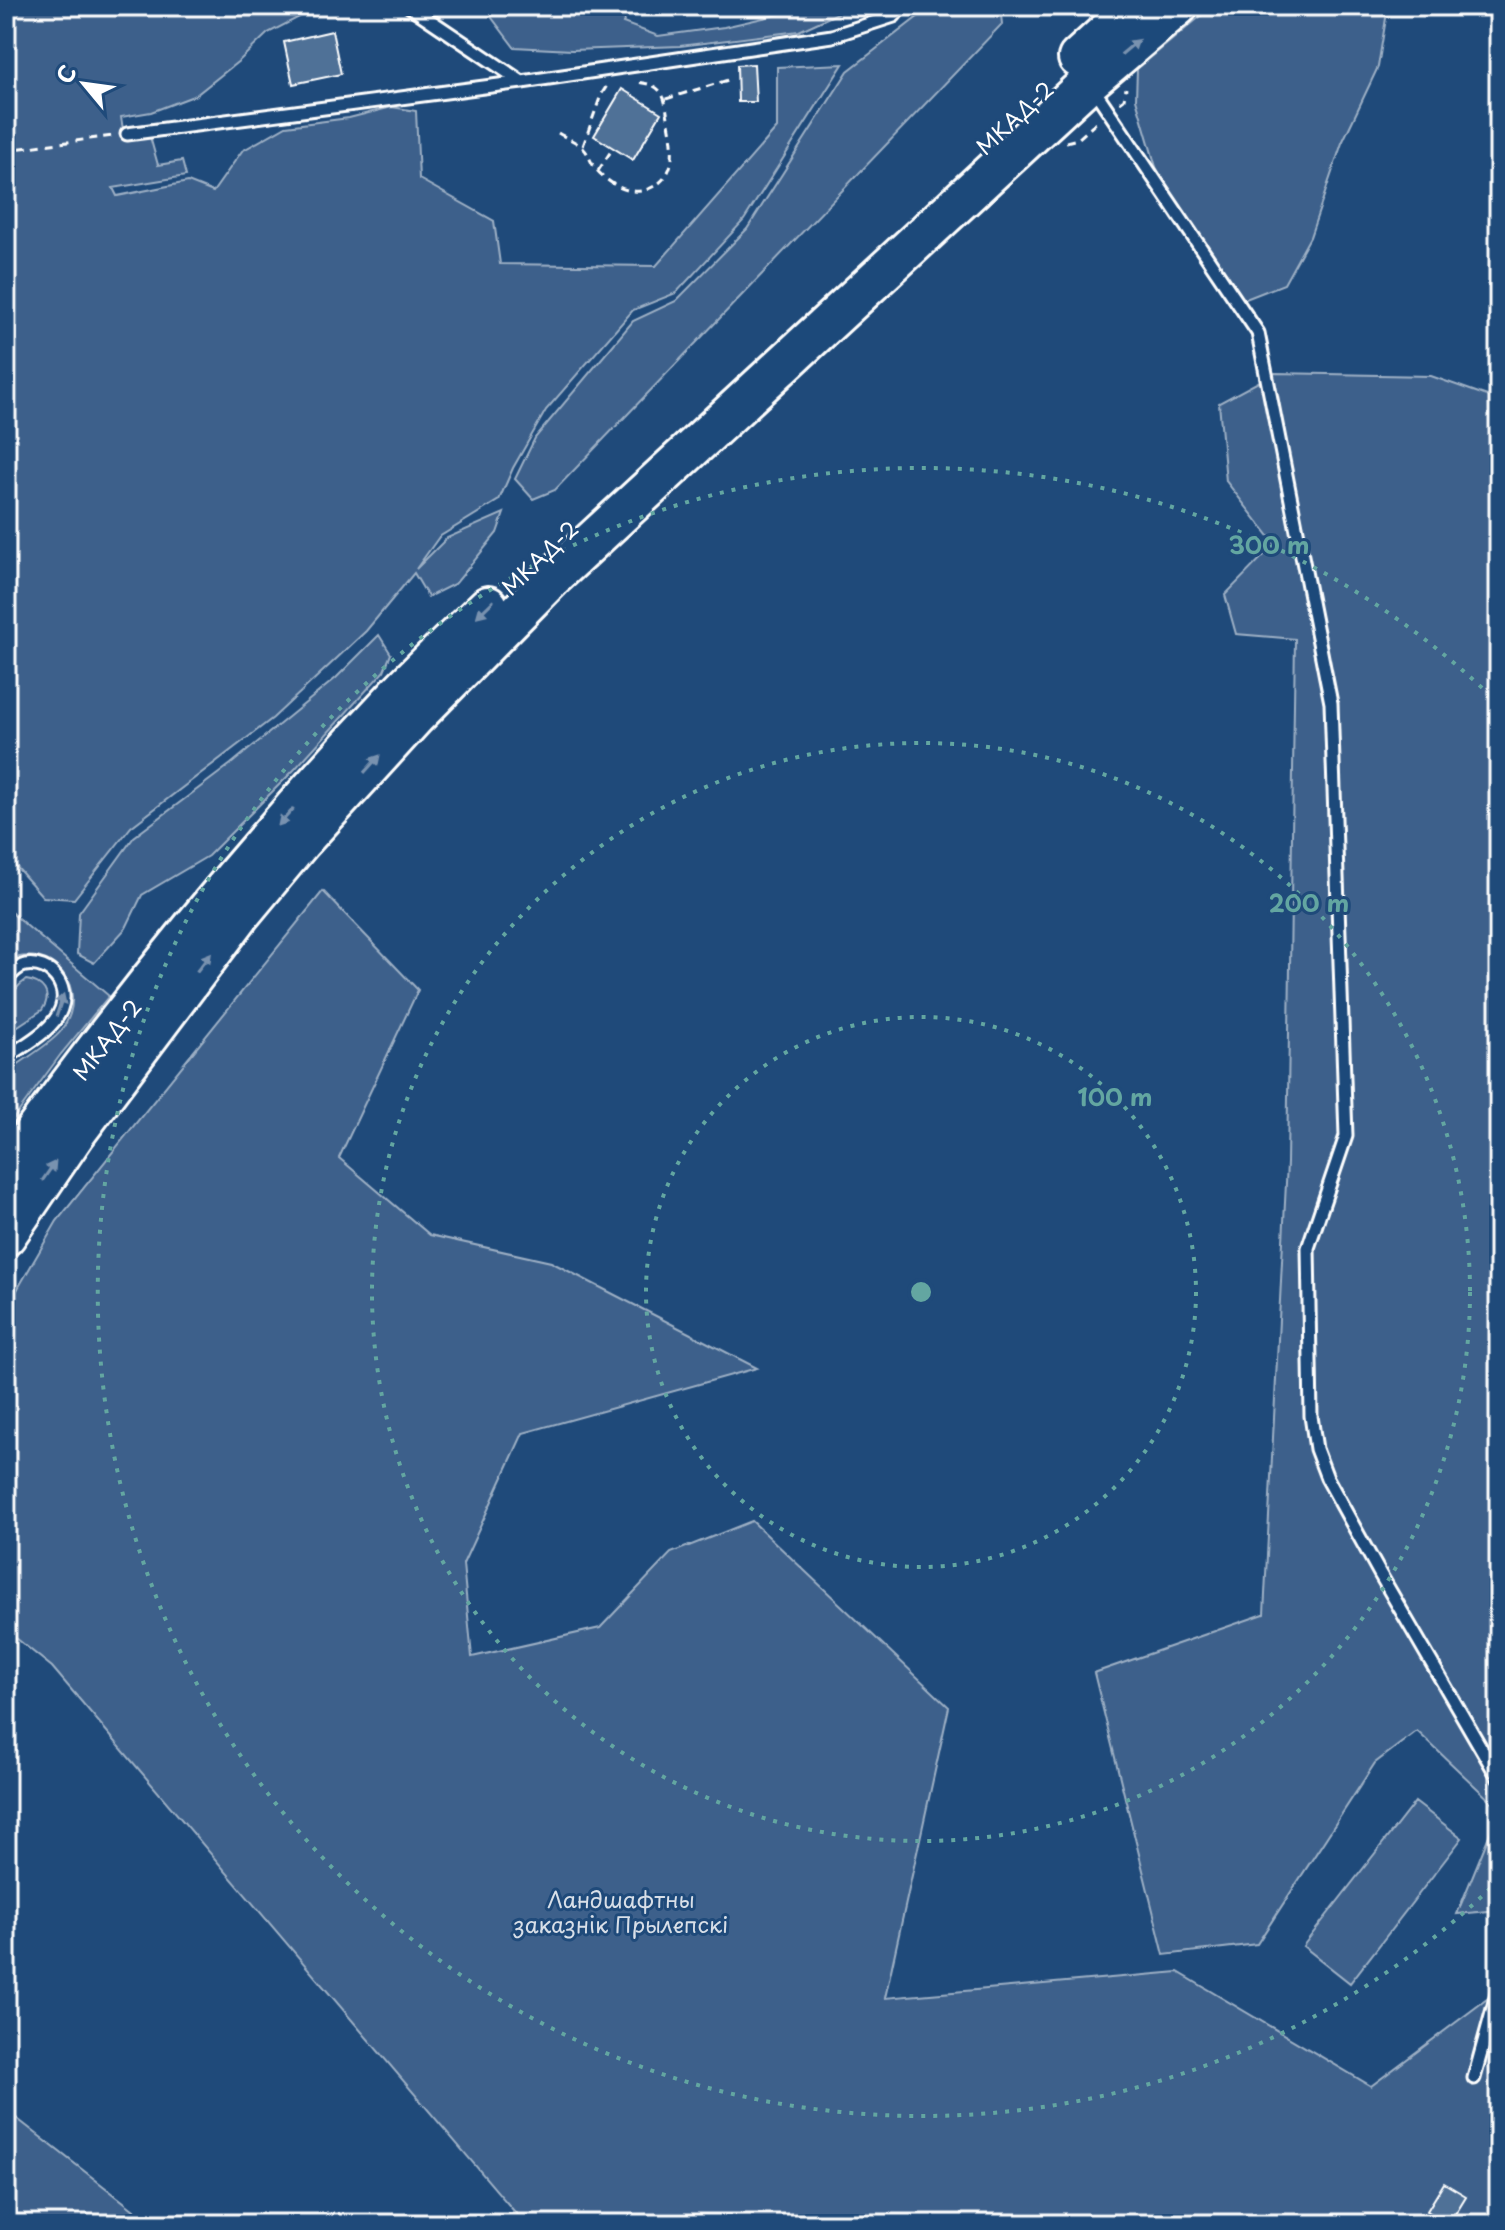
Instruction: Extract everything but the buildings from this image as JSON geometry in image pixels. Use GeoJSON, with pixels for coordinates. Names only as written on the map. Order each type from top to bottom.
{"type":"FeatureCollection","features":[{"type":"Feature","properties":{"kind":"highway","name":"МКАД-2"},"geometry":{"type":"LineString","coordinates":[[6,1170],[106,1038],[281,821],[394,698],[538,556],[1135,6]]}},
{"type":"Feature","properties":{"kind":"highway"},"geometry":{"type":"LineString","coordinates":[[9,1228],[85,1120],[240,915],[300,843],[415,717],[554,576],[1098,97],[1178,6]]}},
{"type":"Feature","properties":{"kind":"lane"},"geometry":{"type":"LineString","coordinates":[[409,6],[522,82]]}},
{"type":"Feature","properties":{"kind":"lane"},"geometry":{"type":"LineString","coordinates":[[127,134],[522,82],[832,36],[894,16],[902,6]]}},
{"type":"Feature","properties":{"kind":"lane"},"geometry":{"type":"LineString","coordinates":[[1098,97],[1258,333],[1331,703],[1346,1136],[1308,1248],[1311,1416],[1316,1449],[1327,1478],[1380,1574],[1499,1779]]}},
{"type":"Feature","properties":{"kind":"lane"},"geometry":{"type":"LineString","coordinates":[[6,980],[16,969],[26,965],[40,967],[52,972],[60,981],[64,993],[61,1010],[47,1029],[6,1058]]}},
{"type":"Feature","properties":{"kind":"lane"},"geometry":{"type":"LineString","coordinates":[[1474,2078],[1499,1987]]}},
{"type":"Feature","properties":{"kind":"path"},"geometry":{"type":"LineString","coordinates":[[666,99],[728,80]]}},
{"type":"Feature","properties":{"kind":"path"},"geometry":{"type":"LineString","coordinates":[[583,146],[601,95],[607,85],[616,81]]}},
{"type":"Feature","properties":{"kind":"path"},"geometry":{"type":"LineString","coordinates":[[558,133],[583,146],[598,171],[618,187],[631,191],[645,190],[665,175],[675,151],[666,99],[653,86],[628,81]]}},
{"type":"Feature","properties":{"kind":"path"},"geometry":{"type":"LineString","coordinates":[[1056,144],[1078,139],[1098,97],[1124,99],[1126,85]]}},
{"type":"Feature","properties":{"kind":"path"},"geometry":{"type":"LineString","coordinates":[[6,150],[127,134]]}},
{"type":"Feature","properties":{"kind":"path"},"geometry":{"type":"LineString","coordinates":[[598,171],[613,148]]}},
{"type":"Feature","properties":{"kind":"green space"},"geometry":{"type":"Polygon","coordinates":[[[6,6],[317,6],[268,33],[196,95],[151,112],[121,117],[124,136],[149,133],[158,165],[182,161],[186,176],[113,188],[117,196],[188,182],[213,192],[242,151],[286,126],[349,118],[392,107],[416,111],[419,179],[494,221],[500,264],[656,266],[777,128],[777,67],[843,64],[744,220],[676,293],[633,310],[546,410],[513,468],[499,500],[439,537],[416,569],[447,538],[504,513],[497,533],[456,583],[428,597],[414,573],[366,631],[273,718],[131,827],[74,899],[43,897],[6,855],[6,6]]]}},
{"type":"Feature","properties":{"kind":"green space"},"geometry":{"type":"Polygon","coordinates":[[[483,6],[631,6],[623,23],[658,36],[724,27],[811,7],[849,8],[799,31],[680,46],[572,50],[514,47],[483,6]]]}},
{"type":"Feature","properties":{"kind":"green space"},"geometry":{"type":"Polygon","coordinates":[[[928,6],[1000,6],[1002,24],[555,490],[533,499],[515,479],[535,438],[633,321],[676,301],[747,229],[848,71],[928,6]]]}},
{"type":"Feature","properties":{"kind":"green space"},"geometry":{"type":"Polygon","coordinates":[[[1213,6],[1388,6],[1378,67],[1342,143],[1310,237],[1284,284],[1233,304],[1193,238],[1156,167],[1136,99],[1137,69],[1213,6]]]}},
{"type":"Feature","properties":{"kind":"green space"},"geometry":{"type":"Polygon","coordinates":[[[1275,373],[1431,376],[1490,397],[1499,384],[1499,1809],[1417,1731],[1375,1763],[1257,1944],[1164,1955],[1094,1673],[1264,1614],[1287,1163],[1295,639],[1236,634],[1225,595],[1275,544],[1226,481],[1219,403],[1275,373]]]}},
{"type":"Feature","properties":{"kind":"green space"},"geometry":{"type":"Polygon","coordinates":[[[379,635],[391,654],[384,671],[294,770],[208,856],[142,895],[126,928],[94,963],[77,954],[79,913],[134,837],[231,764],[336,678],[379,635]]]}},
{"type":"Feature","properties":{"kind":"green space","name":"Ландшафтны заказнік Прылепскі"},"geometry":{"type":"Polygon","coordinates":[[[323,891],[418,990],[339,1158],[430,1235],[551,1262],[757,1368],[523,1433],[463,1564],[472,1657],[600,1628],[671,1553],[752,1521],[949,1707],[885,1998],[1178,1972],[1371,2086],[1499,1990],[1499,2224],[525,2224],[52,1667],[6,1630],[6,1309],[57,1221],[323,891]]]}},
{"type":"Feature","properties":{"kind":"green space"},"geometry":{"type":"Polygon","coordinates":[[[6,908],[109,996],[61,1054],[6,1129],[6,1073],[61,1031],[72,1000],[70,985],[52,963],[23,957],[6,961],[6,908]]]}},
{"type":"Feature","properties":{"kind":"green space"},"geometry":{"type":"Polygon","coordinates":[[[26,980],[41,986],[47,999],[42,1010],[6,1034],[11,997],[26,980]]]}},
{"type":"Feature","properties":{"kind":"green space"},"geometry":{"type":"Polygon","coordinates":[[[1415,1802],[1462,1838],[1350,1983],[1303,1946],[1415,1802]]]}},
{"type":"Feature","properties":{"kind":"green space"},"geometry":{"type":"Polygon","coordinates":[[[1499,1811],[1499,1910],[1457,1914],[1499,1811]]]}},
{"type":"Feature","properties":{"kind":"green space"},"geometry":{"type":"Polygon","coordinates":[[[6,2110],[152,2224],[6,2224],[6,2110]]]}}]}
